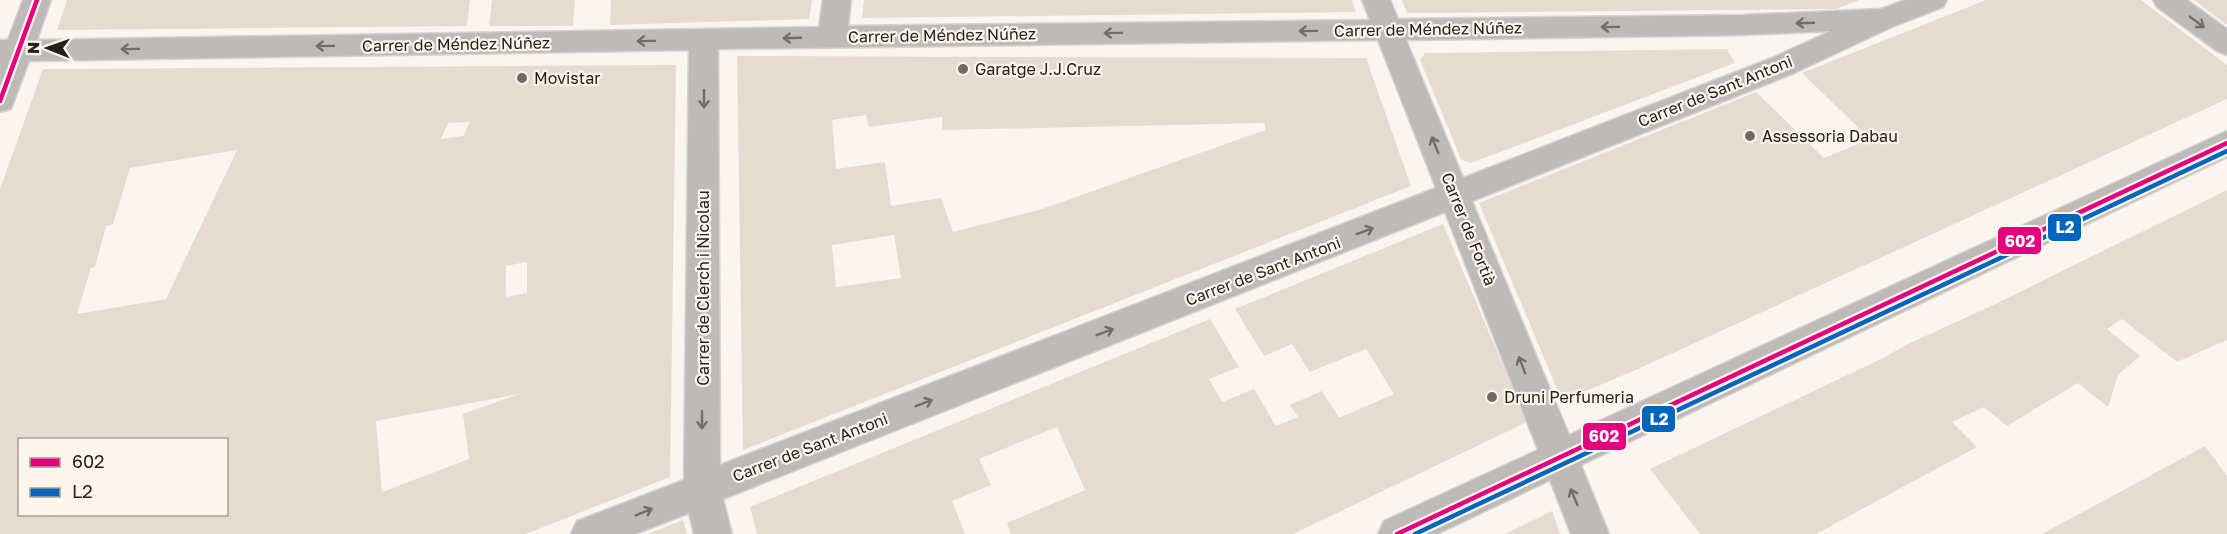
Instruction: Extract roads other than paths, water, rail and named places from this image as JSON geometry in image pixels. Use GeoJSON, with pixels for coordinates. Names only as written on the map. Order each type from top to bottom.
{"type":"FeatureCollection","features":[{"type":"Feature","properties":{"kind":"street"},"geometry":{"type":"LineString","coordinates":[[0,101],[9,51],[37,0]]}},
{"type":"Feature","properties":{"kind":"street"},"geometry":{"type":"LineString","coordinates":[[832,37],[837,0]]}},
{"type":"Feature","properties":{"kind":"street","name":"Carrer de Fortià"},"geometry":{"type":"LineString","coordinates":[[1376,0],[1590,534]]}},
{"type":"Feature","properties":{"kind":"street","name":"Carrer de Sant Antoni"},"geometry":{"type":"LineString","coordinates":[[590,534],[1782,66],[1884,19],[1933,0]]}},
{"type":"Feature","properties":{"kind":"street"},"geometry":{"type":"LineString","coordinates":[[2167,0],[2227,44]]}},
{"type":"Feature","properties":{"kind":"street","name":"Carrer de Méndez Núñez"},"geometry":{"type":"LineString","coordinates":[[9,51],[1742,25],[1884,19]]}},
{"type":"Feature","properties":{"kind":"street"},"geometry":{"type":"LineString","coordinates":[[1742,25],[1772,45],[1782,66]]}},
{"type":"Feature","properties":{"kind":"street","name":"Carrer de Clerch i Nicolau"},"geometry":{"type":"LineString","coordinates":[[704,40],[702,489],[713,534]]}},
{"type":"Feature","properties":{"kind":"street"},"geometry":{"type":"LineString","coordinates":[[1397,534],[2227,143]]}},
{"type":"Feature","properties":{"kind":"place","name":"Garatge J.J.Cruz"},"geometry":{"type":"Point","coordinates":[963,69]}},
{"type":"Feature","properties":{"kind":"place","name":"Movistar"},"geometry":{"type":"Point","coordinates":[522,78]}},
{"type":"Feature","properties":{"kind":"place","name":"Assessoria Dabau"},"geometry":{"type":"Point","coordinates":[1750,136]}},
{"type":"Feature","properties":{"kind":"place","name":"Druni Perfumeria"},"geometry":{"type":"Point","coordinates":[1492,397]}}]}
